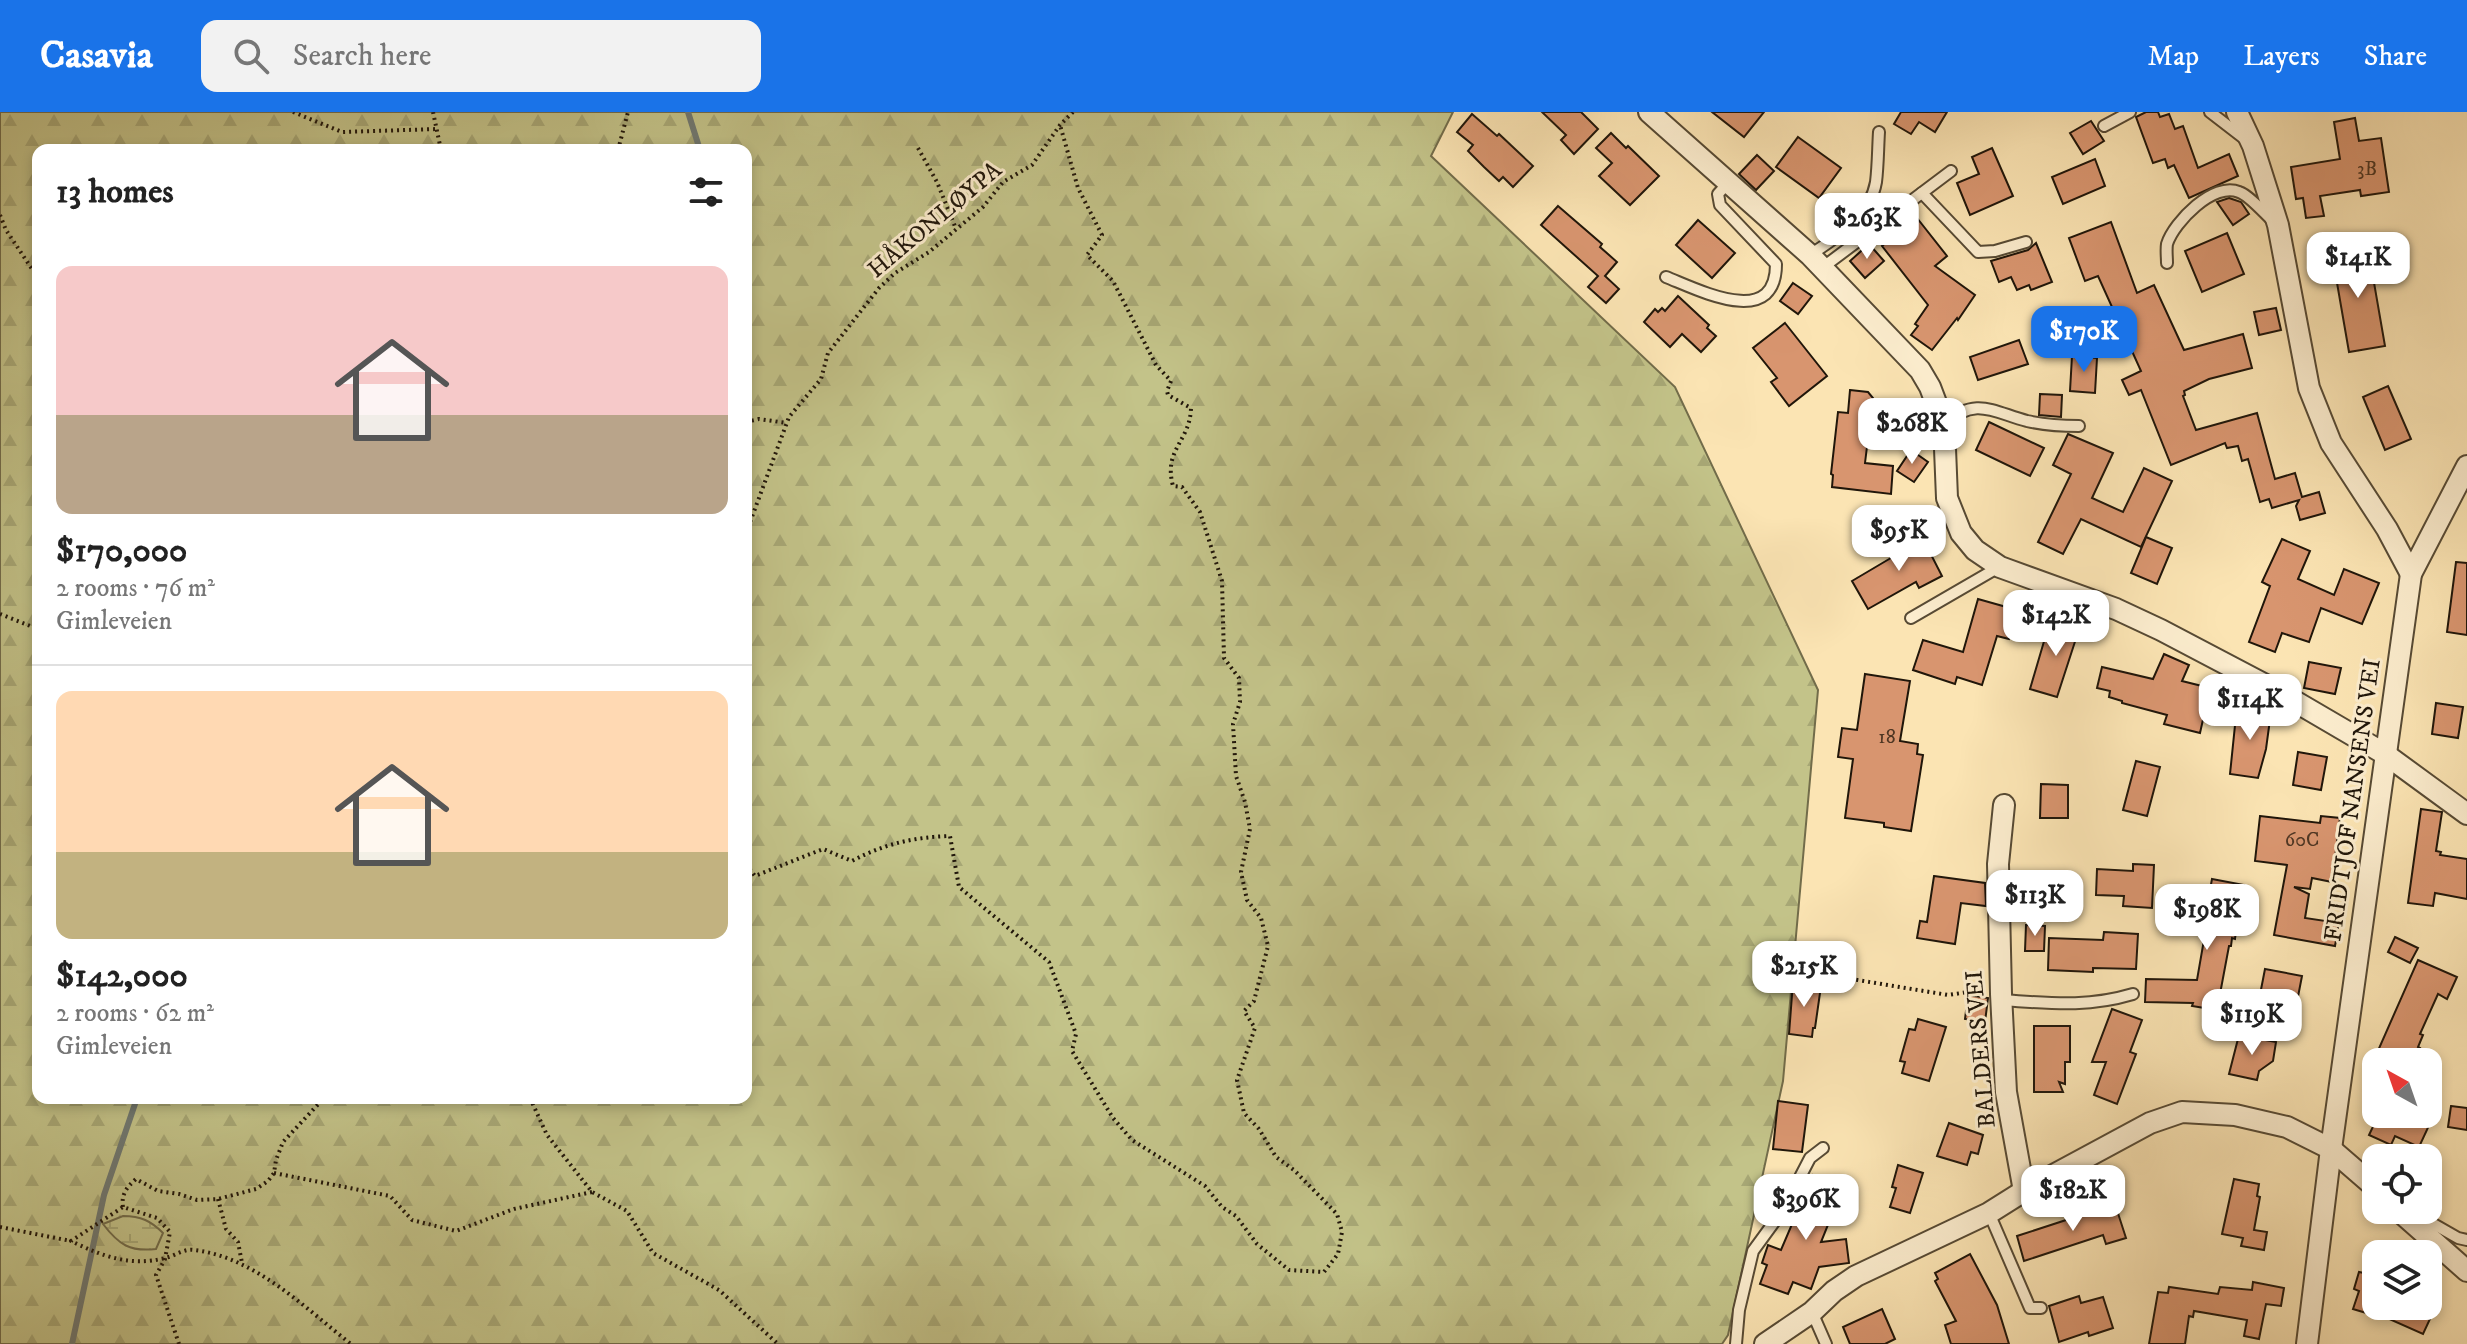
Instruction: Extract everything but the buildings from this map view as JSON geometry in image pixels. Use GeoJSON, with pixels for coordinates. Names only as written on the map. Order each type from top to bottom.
{"type":"FeatureCollection","features":[{"type":"Feature","properties":{"kind":"street"},"geometry":{"type":"LineString","coordinates":[[1649,112],[1816,261],[1920,370],[1944,424],[1947,498],[1961,533],[1975,550],[2000,567],[2116,609],[2161,630],[2279,692],[2385,754],[2467,814]]}},
{"type":"Feature","properties":{"kind":"street"},"geometry":{"type":"LineString","coordinates":[[2237,112],[2253,146],[2278,225],[2309,388],[2331,443],[2387,529],[2411,574]]}},
{"type":"Feature","properties":{"kind":"street","name":"FRIDTJOF NANSENS VEI"},"geometry":{"type":"LineString","coordinates":[[2307,1344],[2411,574],[2467,466]]}},
{"type":"Feature","properties":{"kind":"street","name":"BALDERS VEI"},"geometry":{"type":"LineString","coordinates":[[2004,805],[1998,864],[2001,997],[2006,1092],[2024,1191]]}},
{"type":"Feature","properties":{"kind":"street"},"geometry":{"type":"LineString","coordinates":[[1765,1344],[1812,1312],[1856,1276],[1989,1213],[2150,1123],[2182,1112],[2235,1115],[2287,1127],[2331,1149],[2362,1176]]}},
{"type":"Feature","properties":{"kind":"street"},"geometry":{"type":"LineString","coordinates":[[2413,1224],[2467,1271]]}},
{"type":"Feature","properties":{"kind":"lane"},"geometry":{"type":"LineString","coordinates":[[2104,126],[2130,112]]}},
{"type":"Feature","properties":{"kind":"lane"},"geometry":{"type":"LineString","coordinates":[[2210,112],[2253,146]]}},
{"type":"Feature","properties":{"kind":"lane"},"geometry":{"type":"LineString","coordinates":[[1816,261],[1869,202],[1875,184],[1879,132]]}},
{"type":"Feature","properties":{"kind":"lane"},"geometry":{"type":"LineString","coordinates":[[1816,261],[1951,171]]}},
{"type":"Feature","properties":{"kind":"lane"},"geometry":{"type":"LineString","coordinates":[[1666,277],[1725,300],[1744,302],[1764,296],[1776,280],[1776,264],[1720,205],[1718,194],[1728,183]]}},
{"type":"Feature","properties":{"kind":"lane"},"geometry":{"type":"LineString","coordinates":[[2167,263],[2166,246],[2184,216],[2196,205],[2224,191],[2240,192],[2278,225]]}},
{"type":"Feature","properties":{"kind":"lane"},"geometry":{"type":"LineString","coordinates":[[1922,193],[1978,252],[1995,251],[2026,242]]}},
{"type":"Feature","properties":{"kind":"lane"},"geometry":{"type":"LineString","coordinates":[[1944,424],[1964,410],[1983,407],[2051,426],[2079,426]]}},
{"type":"Feature","properties":{"kind":"lane"},"geometry":{"type":"LineString","coordinates":[[1911,618],[2000,567]]}},
{"type":"Feature","properties":{"kind":"lane"},"geometry":{"type":"LineString","coordinates":[[2001,997],[2084,1004],[2106,1002],[2133,994]]}},
{"type":"Feature","properties":{"kind":"lane"},"geometry":{"type":"LineString","coordinates":[[1736,1344],[1739,1310],[1753,1251],[1783,1210],[1810,1158],[1823,1148]]}},
{"type":"Feature","properties":{"kind":"lane"},"geometry":{"type":"LineString","coordinates":[[1989,1213],[2030,1308],[2041,1308]]}},
{"type":"Feature","properties":{"kind":"lane"},"geometry":{"type":"LineString","coordinates":[[2420,1230],[2430,1222],[2467,1240]]}},
{"type":"Feature","properties":{"kind":"lane"},"geometry":{"type":"LineString","coordinates":[[1812,1312],[1826,1344]]}},
{"type":"Feature","properties":{"kind":"path"},"geometry":{"type":"LineString","coordinates":[[293,112],[342,132],[438,129]]}},
{"type":"Feature","properties":{"kind":"path"},"geometry":{"type":"LineString","coordinates":[[433,112],[440,144]]}},
{"type":"Feature","properties":{"kind":"path"},"geometry":{"type":"LineString","coordinates":[[620,144],[628,112]]}},
{"type":"Feature","properties":{"kind":"path","name":"HÅKONLØYPA"},"geometry":{"type":"LineString","coordinates":[[752,517],[789,417],[821,379],[828,353],[879,288],[983,207],[1003,182],[1032,165],[1073,112]]}},
{"type":"Feature","properties":{"kind":"path"},"geometry":{"type":"LineString","coordinates":[[752,872],[755,876],[823,849],[852,861],[879,847],[950,836],[959,887],[1049,962],[1076,1034],[1072,1051],[1113,1118],[1132,1140],[1205,1186],[1222,1207],[1236,1216],[1257,1244],[1289,1270],[1324,1272],[1338,1254],[1342,1232],[1337,1214],[1294,1170],[1276,1157],[1259,1129],[1244,1113],[1237,1080],[1255,1028],[1244,1011],[1254,1001],[1268,946],[1261,918],[1247,900],[1241,872],[1250,829],[1236,776],[1233,724],[1240,702],[1239,678],[1224,658],[1222,581],[1200,512],[1182,487],[1173,486],[1169,472],[1175,450],[1191,424],[1191,408],[1168,395],[1171,381],[1156,365],[1113,281],[1087,255],[1102,235],[1078,188],[1060,125]]}},
{"type":"Feature","properties":{"kind":"path"},"geometry":{"type":"LineString","coordinates":[[918,148],[937,182],[956,229]]}},
{"type":"Feature","properties":{"kind":"path"},"geometry":{"type":"LineString","coordinates":[[0,215],[6,230],[32,269]]}},
{"type":"Feature","properties":{"kind":"path"},"geometry":{"type":"LineString","coordinates":[[752,421],[787,423]]}},
{"type":"Feature","properties":{"kind":"path"},"geometry":{"type":"LineString","coordinates":[[0,614],[32,627]]}},
{"type":"Feature","properties":{"kind":"path"},"geometry":{"type":"LineString","coordinates":[[1803,971],[1948,995],[1968,992],[2001,997]]}},
{"type":"Feature","properties":{"kind":"path"},"geometry":{"type":"LineString","coordinates":[[123,1207],[121,1198],[136,1179],[158,1191],[197,1200],[218,1199],[256,1189],[274,1173],[283,1142],[318,1104]]}},
{"type":"Feature","properties":{"kind":"path"},"geometry":{"type":"LineString","coordinates":[[533,1104],[547,1135],[592,1192],[627,1211],[653,1253],[719,1290],[778,1344]]}},
{"type":"Feature","properties":{"kind":"path"},"geometry":{"type":"LineString","coordinates":[[274,1173],[390,1196],[412,1220],[456,1231],[514,1209],[592,1192]]}},
{"type":"Feature","properties":{"kind":"path"},"geometry":{"type":"LineString","coordinates":[[218,1199],[226,1229],[238,1242],[242,1263]]}},
{"type":"Feature","properties":{"kind":"path"},"geometry":{"type":"LineString","coordinates":[[71,1241],[123,1207]]}},
{"type":"Feature","properties":{"kind":"path"},"geometry":{"type":"LineString","coordinates":[[123,1207],[157,1218],[170,1232],[165,1259],[156,1275],[179,1344]]}},
{"type":"Feature","properties":{"kind":"path"},"geometry":{"type":"LineString","coordinates":[[0,1227],[71,1241],[106,1258],[165,1259],[192,1249],[242,1263],[273,1283],[351,1344]]}},
{"type":"Feature","properties":{"kind":"green space"},"geometry":{"type":"Polygon","coordinates":[[[0,112],[1453,112],[1431,156],[1675,387],[1818,690],[1783,1081],[1728,1335],[1722,1344],[0,1344],[0,112]]]}},
{"type":"Feature","properties":{"kind":"green space"},"geometry":{"type":"Polygon","coordinates":[[[123,1216],[145,1220],[163,1233],[156,1249],[126,1246],[103,1224],[123,1216]]]}},
{"type":"Feature","properties":{"kind":"waterway"},"geometry":{"type":"LineString","coordinates":[[688,112],[698,144]]}},
{"type":"Feature","properties":{"kind":"waterway"},"geometry":{"type":"LineString","coordinates":[[72,1344],[104,1195],[135,1104]]}}]}
